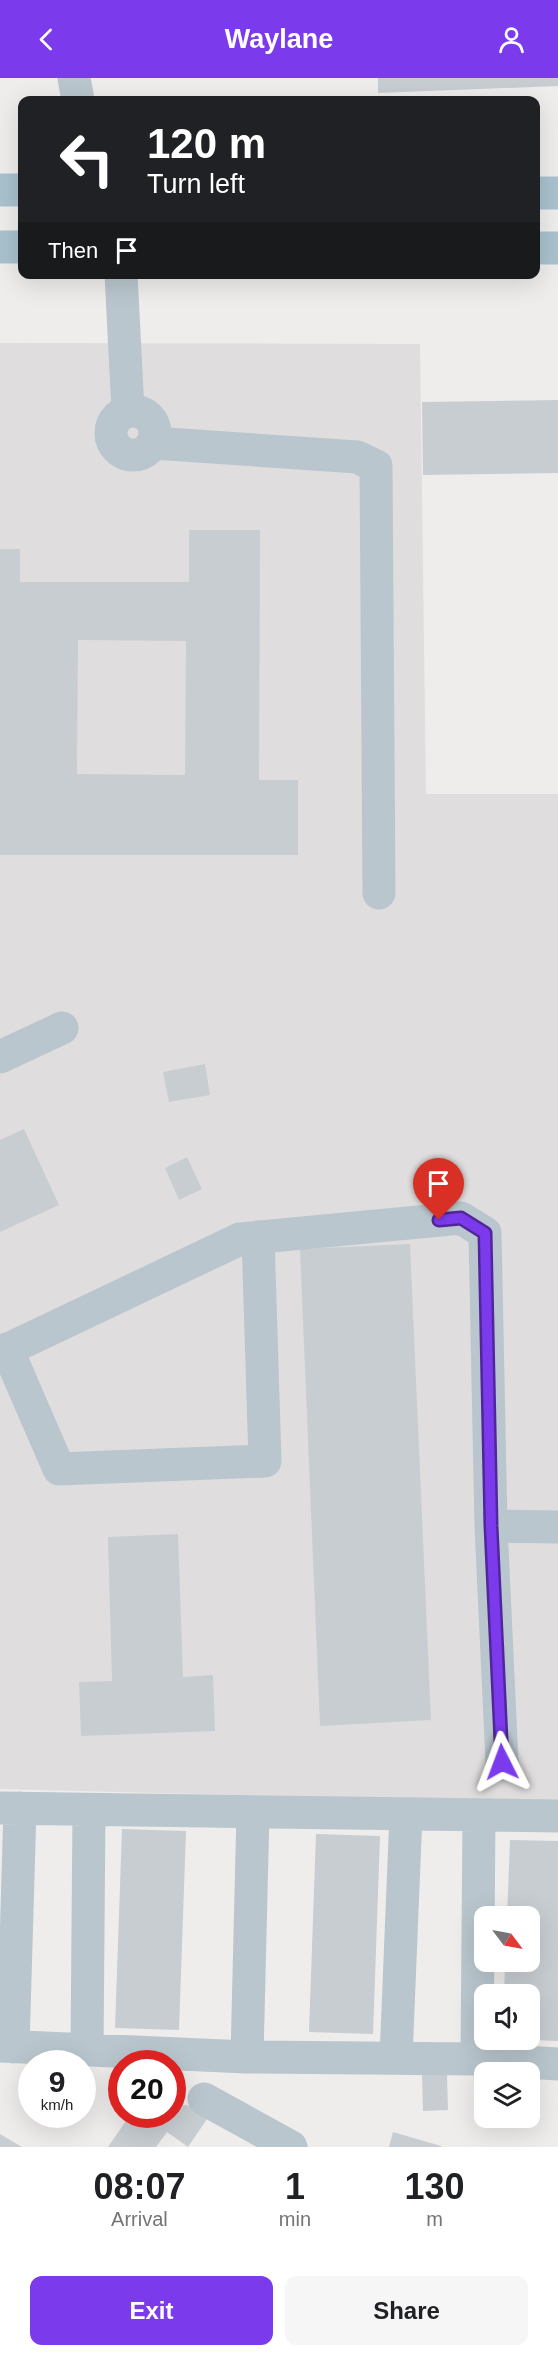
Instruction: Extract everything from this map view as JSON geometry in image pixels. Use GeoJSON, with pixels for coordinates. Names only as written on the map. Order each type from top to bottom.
{"type":"FeatureCollection","features":[{"type":"Feature","properties":{"kind":"main road"},"geometry":{"type":"LineString","coordinates":[[0,190],[18,190]]}},
{"type":"Feature","properties":{"kind":"main road"},"geometry":{"type":"LineString","coordinates":[[540,193],[558,193]]}},
{"type":"Feature","properties":{"kind":"main road"},"geometry":{"type":"LineString","coordinates":[[0,247],[18,247]]}},
{"type":"Feature","properties":{"kind":"main road"},"geometry":{"type":"LineString","coordinates":[[540,248],[558,248]]}},
{"type":"Feature","properties":{"kind":"street"},"geometry":{"type":"LineString","coordinates":[[75,78],[77,96]]}},
{"type":"Feature","properties":{"kind":"street"},"geometry":{"type":"LineString","coordinates":[[121,279],[128,411],[136,411],[148,417],[155,429],[153,443],[357,457],[376,466],[378,893]]}},
{"type":"Feature","properties":{"kind":"street"},"geometry":{"type":"LineString","coordinates":[[0,1058],[62,1028]]}},
{"type":"Feature","properties":{"kind":"street"},"geometry":{"type":"LineString","coordinates":[[258,1238],[266,1461],[59,1469],[3,1351],[240,1239],[461,1218],[485,1233],[491,1526],[502,1762]]}},
{"type":"Feature","properties":{"kind":"street"},"geometry":{"type":"LineString","coordinates":[[491,1526],[558,1527]]}},
{"type":"Feature","properties":{"kind":"street"},"geometry":{"type":"LineString","coordinates":[[89,1810],[87,2050],[7,2046],[10,1808],[558,1816]]}},
{"type":"Feature","properties":{"kind":"street"},"geometry":{"type":"LineString","coordinates":[[247,2057],[253,1812]]}},
{"type":"Feature","properties":{"kind":"street"},"geometry":{"type":"LineString","coordinates":[[396,2058],[406,1815]]}},
{"type":"Feature","properties":{"kind":"street"},"geometry":{"type":"LineString","coordinates":[[477,2059],[479,1815]]}},
{"type":"Feature","properties":{"kind":"street"},"geometry":{"type":"LineString","coordinates":[[96,2050],[247,2057],[477,2059],[558,2064]]}},
{"type":"Feature","properties":{"kind":"street"},"geometry":{"type":"LineString","coordinates":[[204,2099],[291,2147]]}},
{"type":"Feature","properties":{"kind":"shaded area"},"geometry":{"type":"Polygon","coordinates":[[[0,343],[420,344],[426,794],[558,794],[558,1803],[0,1789],[0,343]]]}},
{"type":"Feature","properties":{"kind":"building"},"geometry":{"type":"Polygon","coordinates":[[[378,78],[558,78],[558,86],[378,93],[378,78]]]}},
{"type":"Feature","properties":{"kind":"building"},"geometry":{"type":"Polygon","coordinates":[[[558,400],[558,473],[423,475],[422,402],[558,400]]]}},
{"type":"Feature","properties":{"kind":"building"},"geometry":{"type":"Polygon","coordinates":[[[189,530],[260,530],[259,780],[298,780],[298,855],[0,855],[0,549],[20,549],[20,582],[189,582],[189,530]],[[78,640],[77,774],[185,775],[186,641],[78,640]]]}},
{"type":"Feature","properties":{"kind":"building"},"geometry":{"type":"Polygon","coordinates":[[[205,1064],[210,1095],[169,1102],[163,1072],[205,1064]]]}},
{"type":"Feature","properties":{"kind":"building"},"geometry":{"type":"Polygon","coordinates":[[[24,1129],[59,1205],[0,1232],[0,1140],[24,1129]]]}},
{"type":"Feature","properties":{"kind":"building"},"geometry":{"type":"Polygon","coordinates":[[[187,1157],[202,1189],[179,1200],[165,1168],[187,1157]]]}},
{"type":"Feature","properties":{"kind":"building"},"geometry":{"type":"Polygon","coordinates":[[[410,1244],[431,1720],[320,1726],[300,1249],[410,1244]]]}},
{"type":"Feature","properties":{"kind":"building"},"geometry":{"type":"Polygon","coordinates":[[[178,1534],[183,1677],[213,1675],[215,1731],[81,1736],[79,1682],[112,1681],[108,1537],[178,1534]]]}},
{"type":"Feature","properties":{"kind":"building"},"geometry":{"type":"Polygon","coordinates":[[[122,1829],[186,1831],[179,2030],[115,2028],[122,1829]]]}},
{"type":"Feature","properties":{"kind":"building"},"geometry":{"type":"Polygon","coordinates":[[[316,1834],[380,1836],[373,2034],[309,2032],[316,1834]]]}},
{"type":"Feature","properties":{"kind":"building"},"geometry":{"type":"Polygon","coordinates":[[[510,1840],[558,1841],[558,2041],[540,2040],[540,1984],[504,1984],[505,1972],[540,1972],[540,1906],[507,1906],[510,1840]]]}},
{"type":"Feature","properties":{"kind":"building"},"geometry":{"type":"Polygon","coordinates":[[[447,2074],[448,2110],[423,2111],[422,2075],[447,2074]]]}},
{"type":"Feature","properties":{"kind":"building"},"geometry":{"type":"Polygon","coordinates":[[[186,2105],[207,2119],[188,2147],[167,2132],[156,2147],[108,2147],[121,2128],[186,2128],[186,2105]]]}},
{"type":"Feature","properties":{"kind":"building"},"geometry":{"type":"Polygon","coordinates":[[[393,2132],[441,2146],[441,2147],[389,2147],[393,2132]]]}},
{"type":"Feature","properties":{"kind":"building"},"geometry":{"type":"Polygon","coordinates":[[[0,2134],[22,2147],[0,2147],[0,2134]]]}},
{"type":"Feature","properties":{"kind":"route"},"geometry":{"type":"LineString","coordinates":[[439,1220],[461,1218],[485,1233],[491,1526],[502,1762]]}}]}
